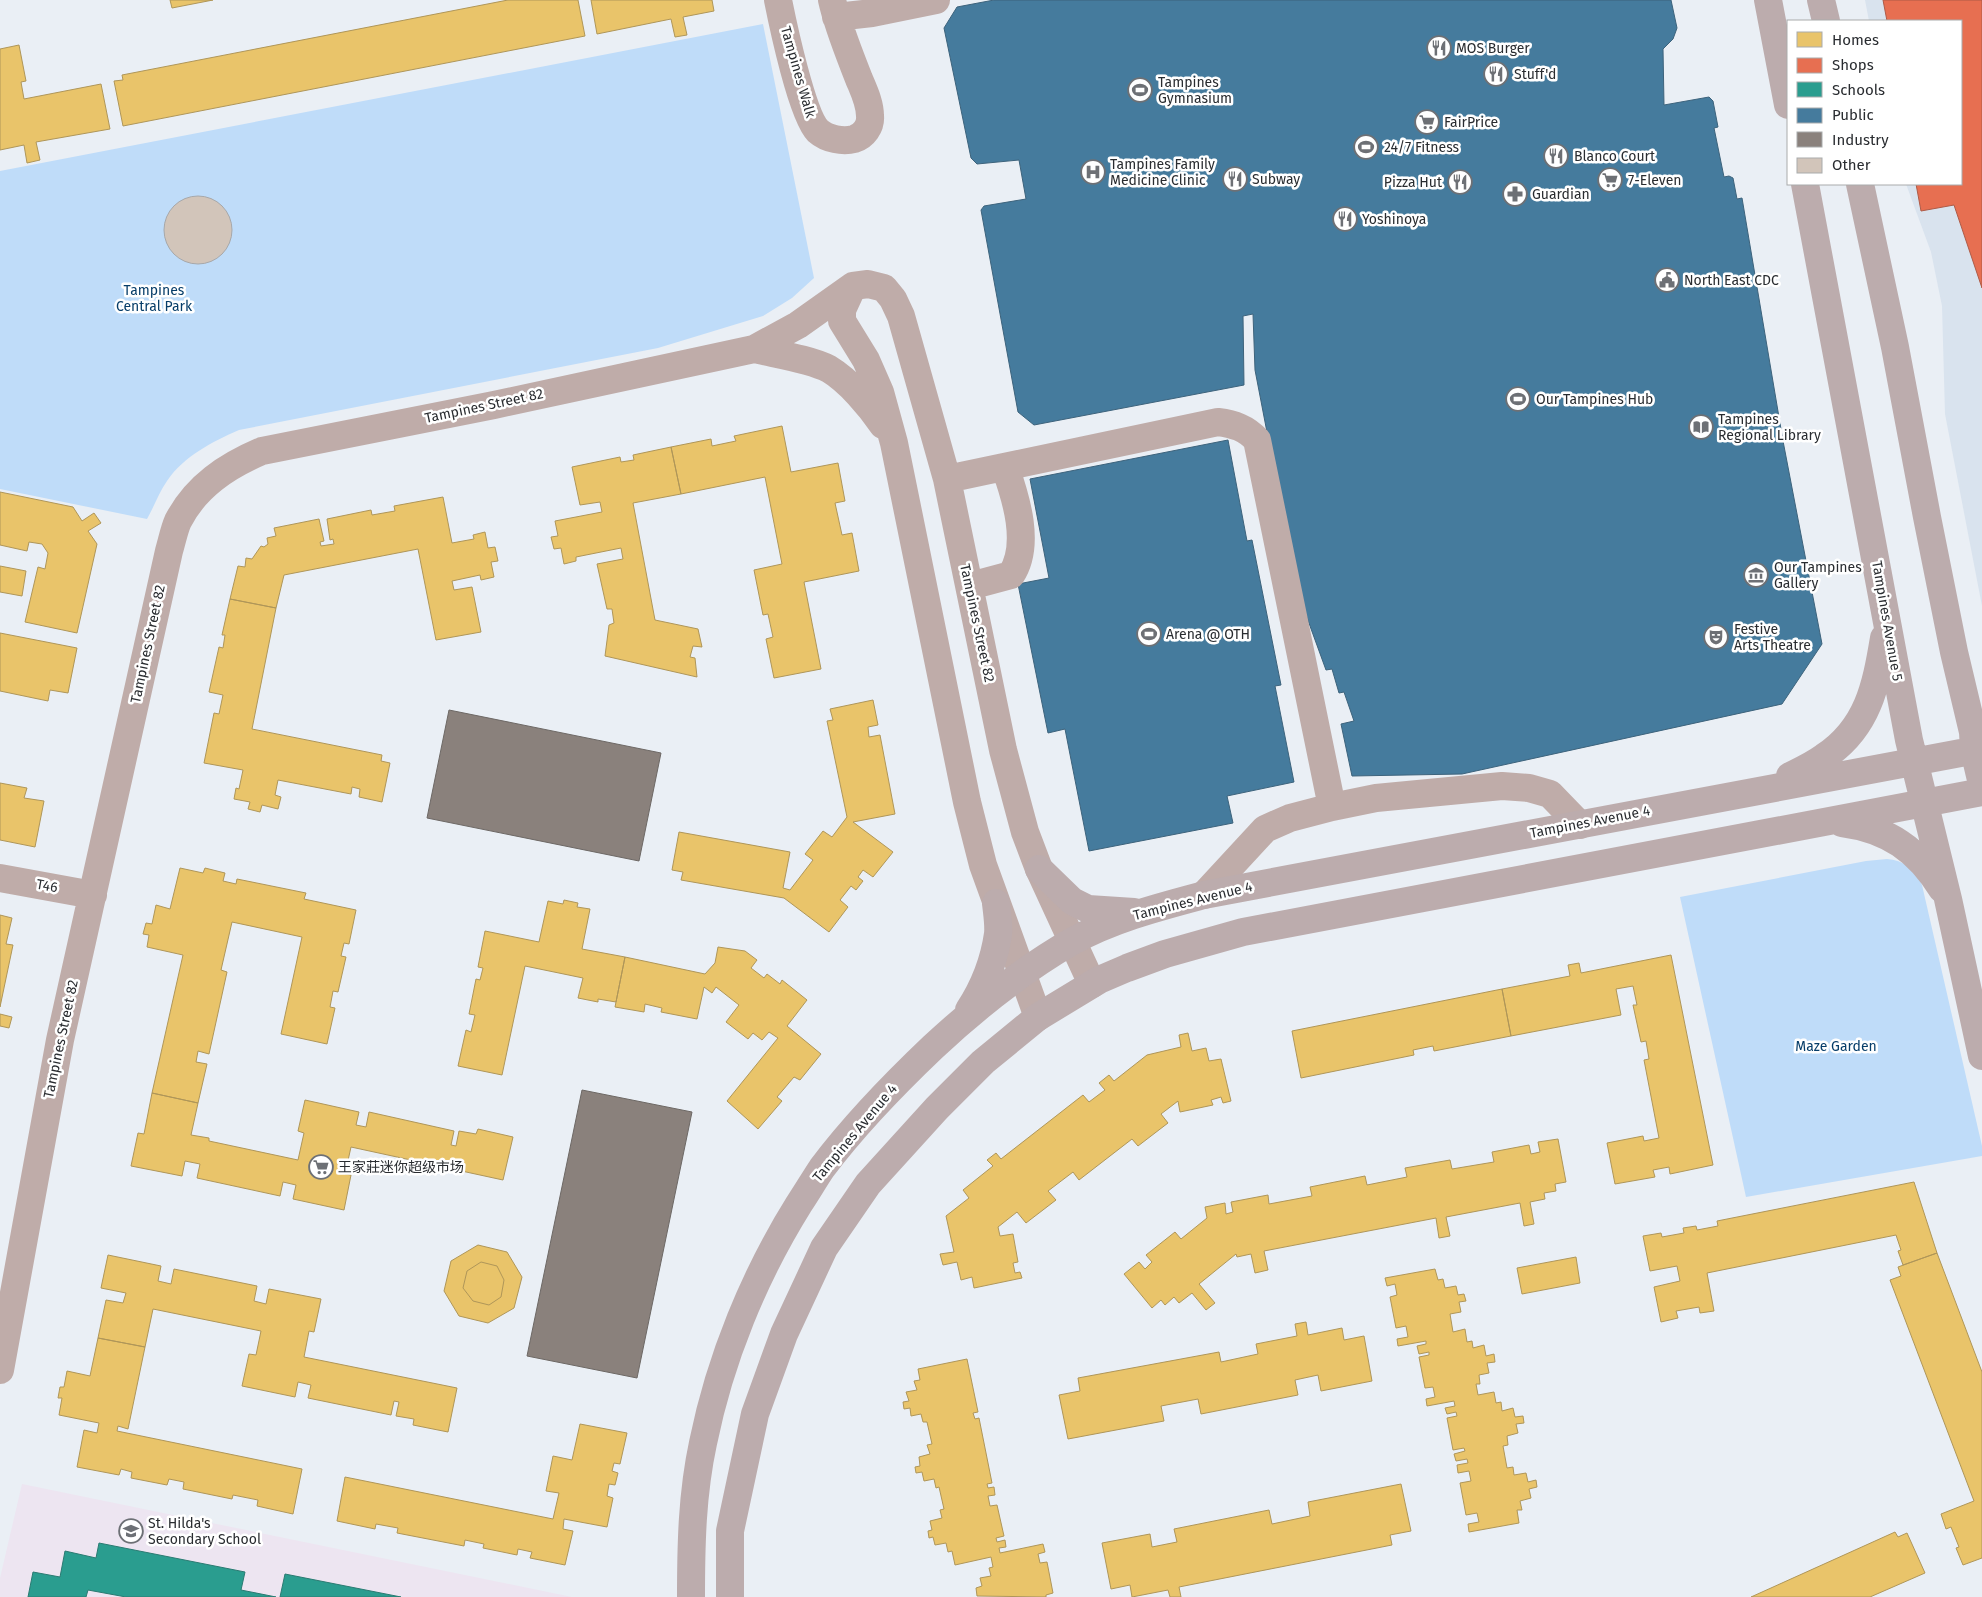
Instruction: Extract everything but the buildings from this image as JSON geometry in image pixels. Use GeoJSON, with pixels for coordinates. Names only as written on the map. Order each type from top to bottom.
{"type":"FeatureCollection","features":[{"type":"Feature","properties":{"kind":"main road"},"geometry":{"type":"LineString","coordinates":[[1768,0],[1787,100]]}},
{"type":"Feature","properties":{"kind":"main road"},"geometry":{"type":"LineString","coordinates":[[1821,0],[1826,20]]}},
{"type":"Feature","properties":{"kind":"main road","name":"Tampines Avenue 5"},"geometry":{"type":"LineString","coordinates":[[1804,185],[1909,740],[1916,761],[1948,899],[1982,1056]]}},
{"type":"Feature","properties":{"kind":"main road"},"geometry":{"type":"LineString","coordinates":[[1860,185],[1895,347],[1954,652],[1978,749],[1982,784]]}},
{"type":"Feature","properties":{"kind":"main road"},"geometry":{"type":"LineString","coordinates":[[1772,787],[1825,757],[1852,732],[1866,708],[1876,682],[1887,619]]}},
{"type":"Feature","properties":{"kind":"main road"},"geometry":{"type":"LineString","coordinates":[[1954,652],[1968,684],[1982,697]]}},
{"type":"Feature","properties":{"kind":"main road","name":"Tampines Avenue 4"},"geometry":{"type":"LineString","coordinates":[[692,1597],[693,1502],[702,1443],[717,1387],[756,1283],[781,1233],[821,1170],[866,1115],[903,1076],[963,1020],[1021,974],[1073,941],[1140,912],[1204,895],[1978,749]]}},
{"type":"Feature","properties":{"kind":"main road"},"geometry":{"type":"LineString","coordinates":[[730,1597],[730,1531],[755,1414],[784,1334],[824,1248],[868,1184],[937,1108],[983,1062],[1038,1017],[1092,984],[1127,968],[1165,954],[1243,932],[1982,792]]}},
{"type":"Feature","properties":{"kind":"main road"},"geometry":{"type":"LineString","coordinates":[[1823,822],[1870,828],[1901,844],[1916,855],[1948,899]]}},
{"type":"Feature","properties":{"kind":"main road"},"geometry":{"type":"LineString","coordinates":[[1039,869],[1072,901],[1088,909],[1140,912]]}},
{"type":"Feature","properties":{"kind":"main road"},"geometry":{"type":"LineString","coordinates":[[963,1020],[982,989],[993,957],[998,933],[996,903]]}},
{"type":"Feature","properties":{"kind":"street","name":"Tampines Walk"},"geometry":{"type":"LineString","coordinates":[[778,0],[790,54],[810,120],[819,132],[826,136],[847,140],[856,138],[865,132],[870,116],[868,99],[834,8]]}},
{"type":"Feature","properties":{"kind":"street"},"geometry":{"type":"LineString","coordinates":[[834,8],[872,13],[936,0]]}},
{"type":"Feature","properties":{"kind":"street","name":"Tampines Street 82"},"geometry":{"type":"LineString","coordinates":[[0,1370],[60,1040],[168,551],[178,522],[194,497],[215,476],[236,462],[262,451],[494,405],[754,348],[798,325],[853,286],[868,284],[884,288],[893,299],[906,333],[947,480],[1003,750],[1025,832],[1039,869],[1092,984]]}},
{"type":"Feature","properties":{"kind":"street","name":"Tampines Street 82"},"geometry":{"type":"LineString","coordinates":[[853,286],[842,310],[842,321],[866,360],[876,384],[894,443],[967,802],[983,865],[1038,1017]]}},
{"type":"Feature","properties":{"kind":"street","name":"Tampines Street 82"},"geometry":{"type":"LineString","coordinates":[[754,348],[829,369],[854,390],[870,407],[894,443]]}},
{"type":"Feature","properties":{"kind":"street"},"geometry":{"type":"LineString","coordinates":[[947,480],[1218,422],[1229,423],[1247,429],[1257,440],[1332,807]]}},
{"type":"Feature","properties":{"kind":"street"},"geometry":{"type":"LineString","coordinates":[[970,586],[1011,575],[1018,565],[1021,542],[1015,494],[1004,467]]}},
{"type":"Feature","properties":{"kind":"street"},"geometry":{"type":"LineString","coordinates":[[1204,895],[1265,829],[1290,818],[1376,798],[1502,786],[1529,788],[1550,794],[1580,825]]}},
{"type":"Feature","properties":{"kind":"street","name":"T46"},"geometry":{"type":"LineString","coordinates":[[0,878],[93,895]]}},
{"type":"Feature","properties":{"kind":"shaded area"},"geometry":{"type":"Polygon","coordinates":[[[1865,0],[1982,0],[1982,606],[1945,414],[1942,306],[1931,252],[1906,185],[1962,185],[1962,20],[1869,20],[1865,0]]]}},
{"type":"Feature","properties":{"kind":"shaded area","name":"St. Hilda's Secondary School"},"geometry":{"type":"Polygon","coordinates":[[[22,1484],[572,1597],[0,1597],[0,1578],[22,1484]]]}},
{"type":"Feature","properties":{"kind":"green space","name":"Tampines Central Park"},"geometry":{"type":"Polygon","coordinates":[[[763,24],[814,278],[792,298],[763,316],[658,348],[239,430],[209,445],[182,464],[164,485],[147,519],[0,489],[0,171],[763,24]]]}},
{"type":"Feature","properties":{"kind":"green space","name":"Maze Garden"},"geometry":{"type":"Polygon","coordinates":[[[1887,859],[1904,863],[1913,870],[1922,885],[1982,1146],[1982,1156],[1746,1197],[1680,897],[1866,861],[1887,859]]]}},
{"type":"Feature","properties":{"kind":"place","name":"MOS Burger"},"geometry":{"type":"Point","coordinates":[1439,48]}},
{"type":"Feature","properties":{"kind":"place","name":"Stuff'd"},"geometry":{"type":"Point","coordinates":[1496,74]}},
{"type":"Feature","properties":{"kind":"place","name":"Tampines Gymnasium"},"geometry":{"type":"Point","coordinates":[1140,90]}},
{"type":"Feature","properties":{"kind":"place","name":"FairPrice"},"geometry":{"type":"Point","coordinates":[1427,122]}},
{"type":"Feature","properties":{"kind":"place","name":"24/7 Fitness"},"geometry":{"type":"Point","coordinates":[1366,147]}},
{"type":"Feature","properties":{"kind":"place","name":"Blanco Court"},"geometry":{"type":"Point","coordinates":[1556,156]}},
{"type":"Feature","properties":{"kind":"place","name":"Tampines Family Medicine Clinic"},"geometry":{"type":"Point","coordinates":[1093,172]}},
{"type":"Feature","properties":{"kind":"place","name":"Subway"},"geometry":{"type":"Point","coordinates":[1235,179]}},
{"type":"Feature","properties":{"kind":"place","name":"7-Eleven"},"geometry":{"type":"Point","coordinates":[1610,180]}},
{"type":"Feature","properties":{"kind":"place","name":"Pizza Hut"},"geometry":{"type":"Point","coordinates":[1460,182]}},
{"type":"Feature","properties":{"kind":"place","name":"Guardian"},"geometry":{"type":"Point","coordinates":[1515,194]}},
{"type":"Feature","properties":{"kind":"place","name":"Yoshinoya"},"geometry":{"type":"Point","coordinates":[1345,219]}},
{"type":"Feature","properties":{"kind":"place","name":"North East CDC"},"geometry":{"type":"Point","coordinates":[1667,280]}},
{"type":"Feature","properties":{"kind":"place","name":"Our Tampines Hub"},"geometry":{"type":"Point","coordinates":[1518,399]}},
{"type":"Feature","properties":{"kind":"place","name":"Tampines Regional Library"},"geometry":{"type":"Point","coordinates":[1701,427]}},
{"type":"Feature","properties":{"kind":"place","name":"Our Tampines Gallery"},"geometry":{"type":"Point","coordinates":[1756,575]}},
{"type":"Feature","properties":{"kind":"place","name":"Arena @ OTH"},"geometry":{"type":"Point","coordinates":[1149,634]}},
{"type":"Feature","properties":{"kind":"place","name":"Festive Arts Theatre"},"geometry":{"type":"Point","coordinates":[1716,637]}},
{"type":"Feature","properties":{"kind":"place","name":"王家莊迷你超级市场"},"geometry":{"type":"Point","coordinates":[321,1167]}},
{"type":"Feature","properties":{"kind":"place","name":"St. Hilda's Secondary School"},"geometry":{"type":"Point","coordinates":[131,1531]}}]}
